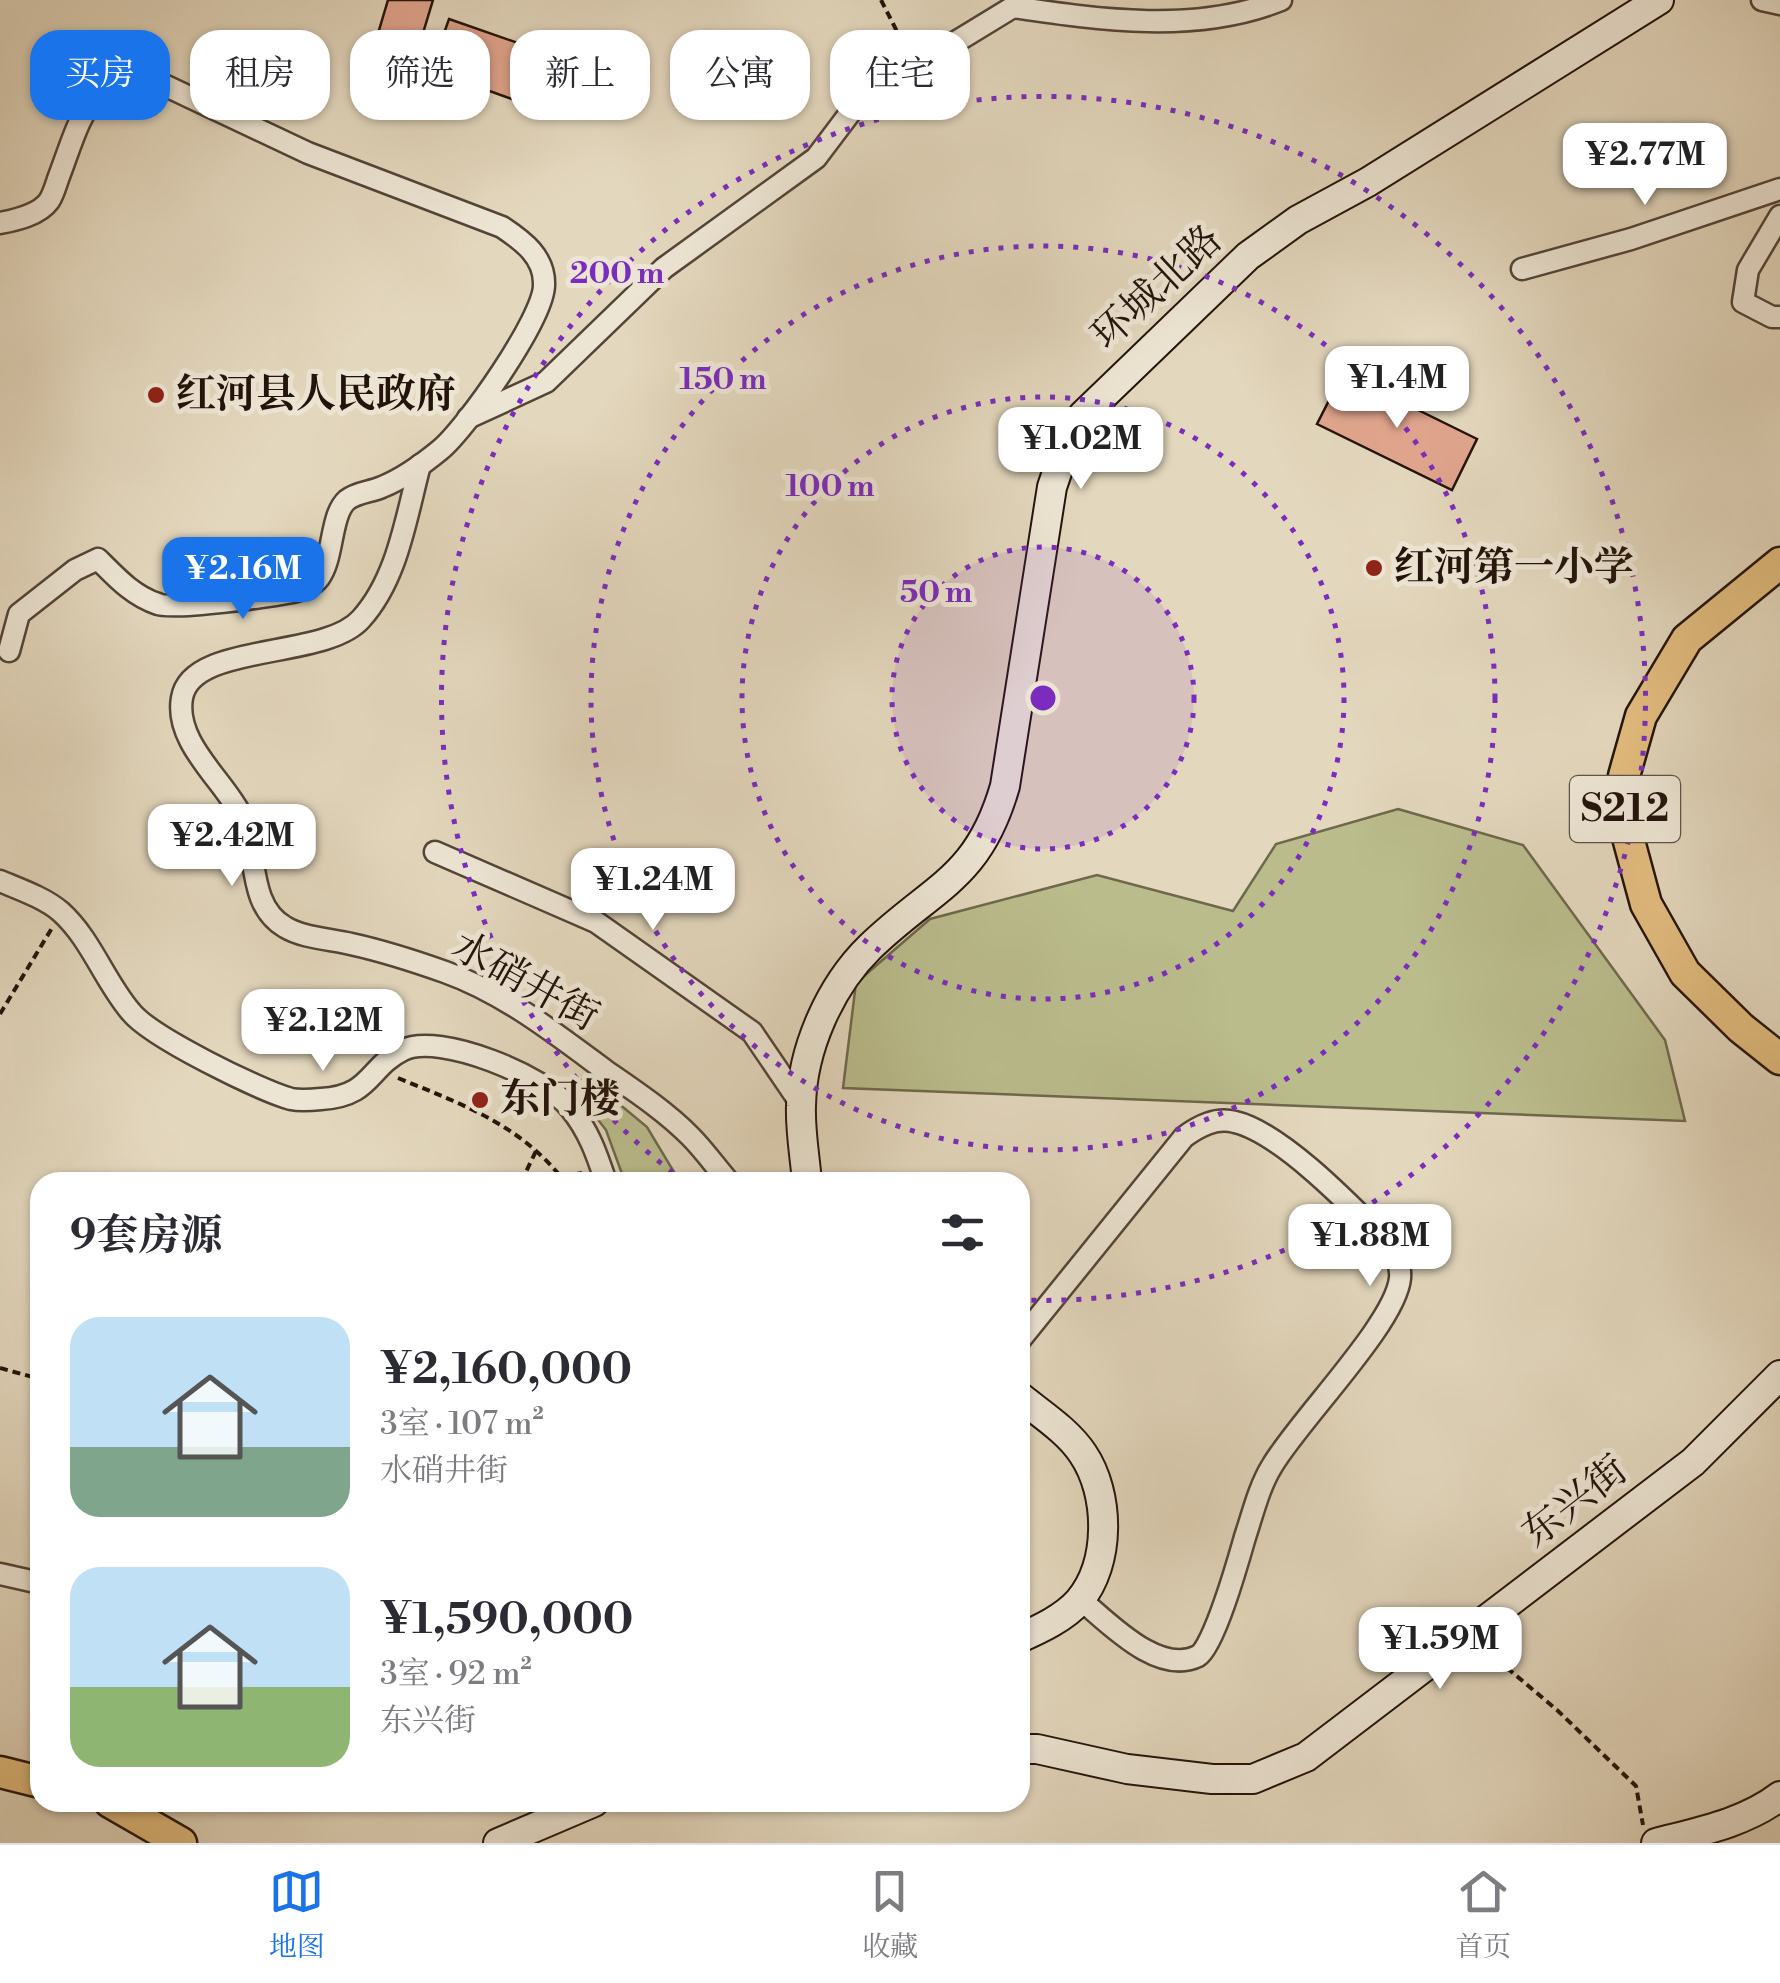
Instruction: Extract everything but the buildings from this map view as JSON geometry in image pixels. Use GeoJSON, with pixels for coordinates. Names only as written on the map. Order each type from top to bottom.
{"type":"FeatureCollection","features":[{"type":"Feature","properties":{"kind":"main road","name":"S212"},"geometry":{"type":"LineString","coordinates":[[1780,563],[1687,640],[1641,716],[1624,776],[1626,830],[1646,904],[1685,972],[1741,1028],[1780,1058]]}},
{"type":"Feature","properties":{"kind":"main road"},"geometry":{"type":"LineString","coordinates":[[0,1772],[30,1780]]}},
{"type":"Feature","properties":{"kind":"main road"},"geometry":{"type":"LineString","coordinates":[[127,1812],[181,1843]]}},
{"type":"Feature","properties":{"kind":"street"},"geometry":{"type":"LineString","coordinates":[[970,31],[1014,3],[1096,20],[1190,20],[1257,10],[1281,0]]}},
{"type":"Feature","properties":{"kind":"street","name":"环城北路"},"geometry":{"type":"LineString","coordinates":[[806,1172],[800,1104],[821,1019],[846,974],[871,946],[955,877],[978,850],[995,820],[1005,786],[1052,487],[1066,443],[1083,415],[1248,256],[1298,220],[1368,182],[1659,0]]}},
{"type":"Feature","properties":{"kind":"street"},"geometry":{"type":"LineString","coordinates":[[1762,0],[1780,4]]}},
{"type":"Feature","properties":{"kind":"street"},"geometry":{"type":"LineString","coordinates":[[0,223],[35,213],[49,202],[95,94],[116,82],[140,78],[164,85],[308,153],[502,227],[522,240],[538,259],[544,283],[531,325],[444,447],[384,487],[351,497],[342,505],[325,568],[317,582],[296,591],[161,606],[124,585],[98,559],[62,578],[19,614],[9,651]]}},
{"type":"Feature","properties":{"kind":"street"},"geometry":{"type":"LineString","coordinates":[[466,419],[546,382],[664,268],[816,158],[844,120]]}},
{"type":"Feature","properties":{"kind":"street"},"geometry":{"type":"LineString","coordinates":[[1522,268],[1631,239],[1780,190]]}},
{"type":"Feature","properties":{"kind":"street"},"geometry":{"type":"LineString","coordinates":[[1780,216],[1748,270],[1743,302],[1772,317],[1780,316]]}},
{"type":"Feature","properties":{"kind":"street","name":"水硝井街"},"geometry":{"type":"LineString","coordinates":[[420,465],[389,577],[360,622],[321,642],[236,658],[191,679],[182,696],[188,736],[235,802],[251,836],[257,888],[267,910],[284,926],[382,951],[450,974],[536,1019],[660,1110],[690,1136],[721,1172]]}},
{"type":"Feature","properties":{"kind":"street"},"geometry":{"type":"LineString","coordinates":[[435,852],[596,922],[752,1032],[800,1104]]}},
{"type":"Feature","properties":{"kind":"street"},"geometry":{"type":"LineString","coordinates":[[0,880],[61,912],[132,1014],[153,1031],[247,1081],[296,1100],[354,1093],[404,1050],[425,1045],[464,1051],[536,1080],[568,1104],[592,1139],[603,1172]]}},
{"type":"Feature","properties":{"kind":"street"},"geometry":{"type":"LineString","coordinates":[[1030,1328],[1184,1137],[1198,1126],[1217,1121],[1232,1121],[1251,1128],[1298,1160],[1394,1249],[1399,1264],[1400,1281],[1380,1323],[1271,1467],[1206,1648],[1198,1656],[1183,1659],[1156,1656],[1138,1647],[1080,1600]]}},
{"type":"Feature","properties":{"kind":"street","name":"东兴街"},"geometry":{"type":"LineString","coordinates":[[1030,1750],[1128,1768],[1212,1778],[1254,1778],[1306,1757],[1693,1462],[1780,1376]]}},
{"type":"Feature","properties":{"kind":"street"},"geometry":{"type":"LineString","coordinates":[[1030,1406],[1082,1453],[1102,1502],[1104,1532],[1099,1558],[1080,1600],[1030,1633]]}},
{"type":"Feature","properties":{"kind":"street"},"geometry":{"type":"LineString","coordinates":[[0,1574],[30,1581]]}},
{"type":"Feature","properties":{"kind":"street"},"geometry":{"type":"LineString","coordinates":[[1650,1834],[1720,1826],[1767,1806],[1780,1796]]}},
{"type":"Feature","properties":{"kind":"street"},"geometry":{"type":"LineString","coordinates":[[498,1843],[571,1812]]}},
{"type":"Feature","properties":{"kind":"path"},"geometry":{"type":"LineString","coordinates":[[881,0],[896,30]]}},
{"type":"Feature","properties":{"kind":"path"},"geometry":{"type":"LineString","coordinates":[[0,1014],[61,912]]}},
{"type":"Feature","properties":{"kind":"path"},"geometry":{"type":"LineString","coordinates":[[372,1076],[393,1076],[476,1110],[538,1148],[557,1172]]}},
{"type":"Feature","properties":{"kind":"path"},"geometry":{"type":"LineString","coordinates":[[526,1172],[538,1148]]}},
{"type":"Feature","properties":{"kind":"path"},"geometry":{"type":"LineString","coordinates":[[0,1368],[30,1376]]}},
{"type":"Feature","properties":{"kind":"path"},"geometry":{"type":"LineString","coordinates":[[1468,1634],[1557,1710],[1636,1786],[1650,1834]]}},
{"type":"Feature","properties":{"kind":"green space"},"geometry":{"type":"Polygon","coordinates":[[[1398,809],[1523,845],[1665,1040],[1685,1121],[843,1088],[856,983],[930,919],[1097,875],[1233,911],[1276,844],[1398,809]]]}},
{"type":"Feature","properties":{"kind":"green space"},"geometry":{"type":"Polygon","coordinates":[[[588,1078],[647,1127],[674,1172],[621,1172],[606,1130],[576,1091],[581,1080],[588,1078]]]}},
{"type":"Feature","properties":{"kind":"place","name":"红河县人民政府"},"geometry":{"type":"Point","coordinates":[156,395]}},
{"type":"Feature","properties":{"kind":"place","name":"红河第一小学"},"geometry":{"type":"Point","coordinates":[1374,568]}},
{"type":"Feature","properties":{"kind":"place","name":"东门楼"},"geometry":{"type":"Point","coordinates":[480,1100]}}]}
